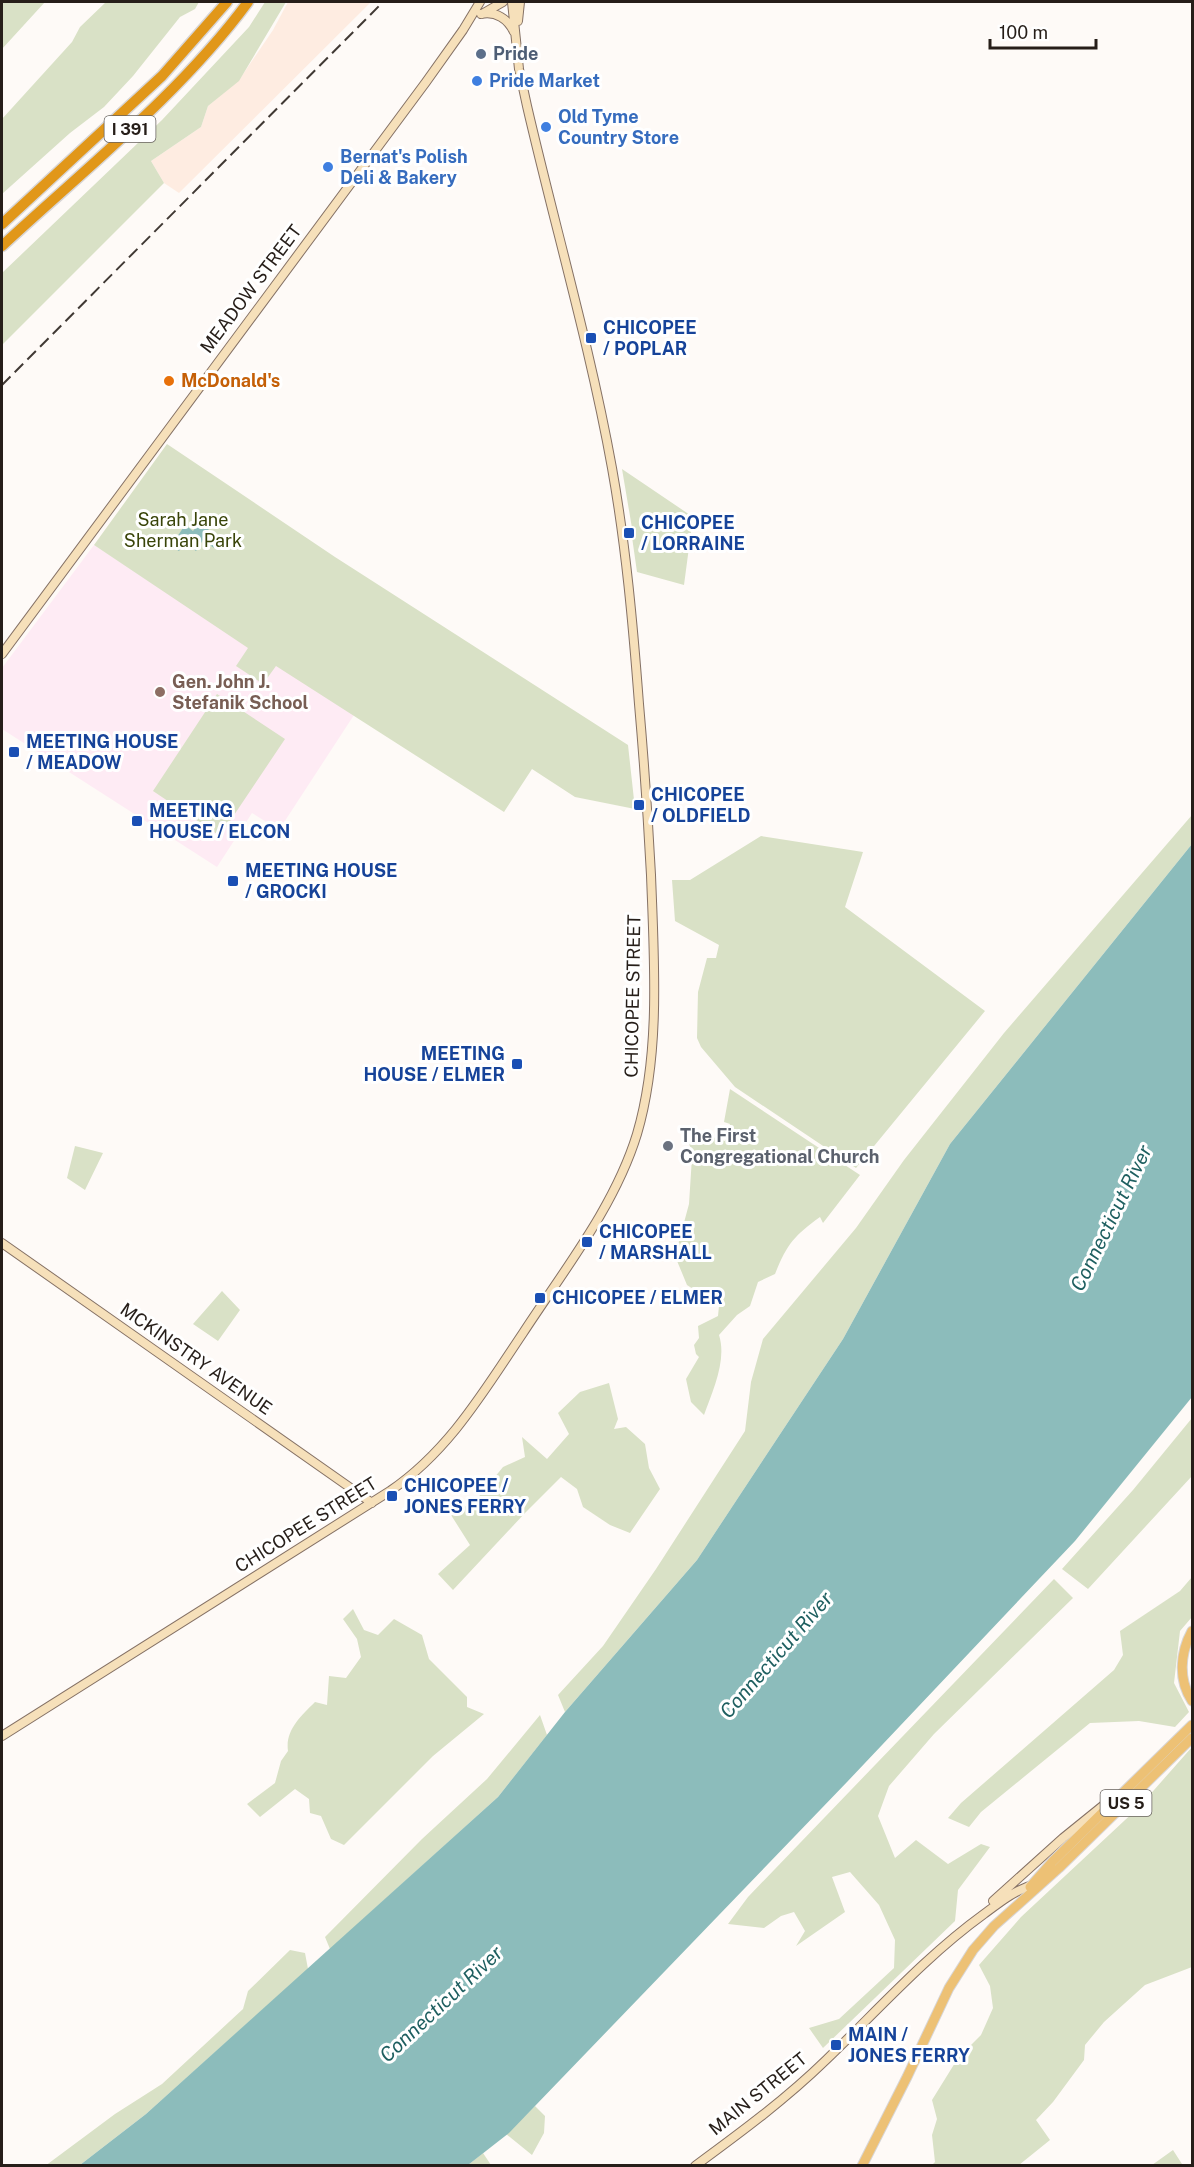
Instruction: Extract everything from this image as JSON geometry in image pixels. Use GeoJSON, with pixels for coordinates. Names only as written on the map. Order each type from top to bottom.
{"type":"FeatureCollection","features":[{"type":"Feature","properties":{"kind":"highway","name":"I 391"},"geometry":{"type":"LineString","coordinates":[[2,224],[162,76],[227,2]]}},
{"type":"Feature","properties":{"kind":"highway","name":"I 391"},"geometry":{"type":"LineString","coordinates":[[2,246],[171,89],[210,48],[248,2]]}},
{"type":"Feature","properties":{"kind":"main road","name":"MEADOW STREET"},"geometry":{"type":"LineString","coordinates":[[2,654],[463,30],[480,2]]}},
{"type":"Feature","properties":{"kind":"main road","name":"MEADOW STREET"},"geometry":{"type":"LineString","coordinates":[[463,30],[481,14],[502,2]]}},
{"type":"Feature","properties":{"kind":"main road","name":"CHICOPEE STREET"},"geometry":{"type":"LineString","coordinates":[[2,1736],[372,1503],[417,1471],[457,1429],[481,1396],[601,1212],[621,1176],[633,1147],[651,1067],[653,961],[649,844],[632,612],[604,429],[527,106],[512,2]]}},
{"type":"Feature","properties":{"kind":"main road","name":"CHICOPEE STREET"},"geometry":{"type":"LineString","coordinates":[[517,46],[520,2]]}},
{"type":"Feature","properties":{"kind":"main road"},"geometry":{"type":"LineString","coordinates":[[481,14],[496,14],[507,21],[511,26],[517,46]]}},
{"type":"Feature","properties":{"kind":"main road","name":"MCKINSTRY AVENUE"},"geometry":{"type":"LineString","coordinates":[[2,1243],[372,1503]]}},
{"type":"Feature","properties":{"kind":"main road"},"geometry":{"type":"LineString","coordinates":[[1192,1631],[1185,1649],[1182,1671],[1185,1689],[1192,1701]]}},
{"type":"Feature","properties":{"kind":"main road","name":"MAIN STREET"},"geometry":{"type":"LineString","coordinates":[[1056,1865],[1192,1725]]}},
{"type":"Feature","properties":{"kind":"main road","name":"US 5"},"geometry":{"type":"LineString","coordinates":[[862,2166],[954,1978],[973,1950],[1033,1884],[1192,1738]]}},
{"type":"Feature","properties":{"kind":"main road","name":"MAIN STREET"},"geometry":{"type":"LineString","coordinates":[[695,2166],[792,2091],[910,1976],[1063,1838],[1142,1775]]}},
{"type":"Feature","properties":{"kind":"main road","name":"US 5"},"geometry":{"type":"LineString","coordinates":[[1018,1903],[1044,1881],[1056,1865]]}},
{"type":"Feature","properties":{"kind":"main road","name":"MAIN STREET"},"geometry":{"type":"LineString","coordinates":[[971,1923],[1006,1897],[1044,1881]]}},
{"type":"Feature","properties":{"kind":"shaded area"},"geometry":{"type":"Polygon","coordinates":[[[288,2],[371,2],[179,193],[164,183],[151,161],[201,127],[208,106],[239,80],[273,30],[288,2]]]}},
{"type":"Feature","properties":{"kind":"shaded area","name":"Gen. John J. Stefanik School"},"geometry":{"type":"Polygon","coordinates":[[[94,545],[354,715],[279,830],[252,813],[217,867],[2,729],[2,668],[94,545]]]}},
{"type":"Feature","properties":{"kind":"green space"},"geometry":{"type":"Polygon","coordinates":[[[2,2],[45,2],[2,49],[2,2]]]}},
{"type":"Feature","properties":{"kind":"green space"},"geometry":{"type":"Polygon","coordinates":[[[106,2],[199,2],[195,9],[180,17],[133,76],[104,107],[70,133],[2,194],[2,119],[72,42],[80,27],[106,2]]]}},
{"type":"Feature","properties":{"kind":"green space"},"geometry":{"type":"Polygon","coordinates":[[[265,2],[286,2],[239,81],[208,106],[201,127],[151,161],[164,183],[2,345],[2,273],[162,120],[249,27],[265,2]]]}},
{"type":"Feature","properties":{"kind":"green space","name":"Sarah Jane Sherman Park"},"geometry":{"type":"Polygon","coordinates":[[[167,444],[335,557],[628,745],[635,809],[575,797],[532,769],[504,812],[276,666],[263,684],[236,666],[248,648],[94,545],[167,444]]]}},
{"type":"Feature","properties":{"kind":"green space"},"geometry":{"type":"Polygon","coordinates":[[[622,469],[693,517],[684,585],[637,572],[622,469]]]}},
{"type":"Feature","properties":{"kind":"green space"},"geometry":{"type":"Polygon","coordinates":[[[217,694],[285,739],[220,836],[153,791],[217,694]]]}},
{"type":"Feature","properties":{"kind":"green space"},"geometry":{"type":"Polygon","coordinates":[[[1192,815],[1192,844],[950,1144],[843,1339],[697,1560],[565,1712],[558,1695],[603,1646],[745,1431],[751,1382],[763,1339],[856,1228],[904,1160],[1004,1033],[1192,815]]]}},
{"type":"Feature","properties":{"kind":"green space"},"geometry":{"type":"Polygon","coordinates":[[[761,836],[863,852],[845,907],[985,1011],[856,1168],[735,1087],[701,1047],[697,1038],[698,992],[707,958],[716,958],[719,945],[675,921],[672,880],[690,880],[761,836]]]}},
{"type":"Feature","properties":{"kind":"green space"},"geometry":{"type":"Polygon","coordinates":[[[730,1089],[860,1175],[823,1223],[820,1217],[792,1241],[775,1274],[758,1282],[750,1306],[737,1315],[719,1335],[720,1365],[704,1415],[691,1402],[686,1379],[699,1357],[694,1345],[699,1338],[698,1326],[718,1316],[719,1306],[687,1285],[675,1256],[689,1204],[692,1157],[689,1142],[692,1133],[696,1132],[725,1141],[730,1124],[724,1122],[730,1089]]]}},
{"type":"Feature","properties":{"kind":"green space"},"geometry":{"type":"Polygon","coordinates":[[[75,1146],[103,1153],[85,1190],[67,1178],[75,1146]]]}},
{"type":"Feature","properties":{"kind":"green space"},"geometry":{"type":"Polygon","coordinates":[[[222,1291],[240,1310],[218,1341],[193,1324],[222,1291]]]}},
{"type":"Feature","properties":{"kind":"green space"},"geometry":{"type":"Polygon","coordinates":[[[609,1383],[618,1419],[614,1429],[626,1427],[645,1444],[649,1468],[660,1489],[630,1533],[610,1525],[583,1507],[577,1489],[561,1477],[453,1590],[438,1574],[470,1545],[451,1515],[476,1500],[503,1467],[525,1457],[522,1437],[547,1459],[569,1434],[558,1413],[580,1392],[609,1383]]]}},
{"type":"Feature","properties":{"kind":"green space"},"geometry":{"type":"Polygon","coordinates":[[[1192,1418],[1192,1476],[1088,1589],[1062,1569],[1133,1490],[1192,1418]]]}},
{"type":"Feature","properties":{"kind":"green space"},"geometry":{"type":"Polygon","coordinates":[[[1192,1577],[1192,1617],[1180,1631],[1174,1683],[1189,1712],[1175,1727],[1139,1721],[1090,1723],[981,1812],[969,1827],[948,1818],[961,1803],[1114,1670],[1123,1655],[1120,1631],[1180,1591],[1192,1577]]]}},
{"type":"Feature","properties":{"kind":"green space"},"geometry":{"type":"Polygon","coordinates":[[[1054,1579],[1073,1598],[934,1734],[889,1786],[878,1816],[895,1858],[916,1840],[948,1864],[981,1844],[990,1847],[958,1890],[955,1921],[823,2048],[809,2028],[839,2019],[894,1968],[895,1940],[879,1905],[850,1872],[832,1877],[845,1912],[796,1946],[805,1931],[794,1912],[781,1916],[764,1928],[728,1924],[748,1897],[1054,1579]]]}},
{"type":"Feature","properties":{"kind":"green space"},"geometry":{"type":"Polygon","coordinates":[[[353,1609],[364,1630],[378,1635],[394,1619],[422,1635],[429,1659],[467,1697],[467,1707],[484,1714],[433,1756],[344,1845],[331,1839],[321,1816],[310,1813],[309,1799],[295,1789],[260,1817],[247,1804],[275,1783],[281,1761],[288,1751],[289,1736],[300,1718],[315,1702],[327,1705],[329,1676],[346,1678],[361,1657],[357,1639],[343,1619],[353,1609]]]}},
{"type":"Feature","properties":{"kind":"green space"},"geometry":{"type":"Polygon","coordinates":[[[540,1715],[547,1735],[498,1797],[330,1949],[325,1937],[422,1839],[487,1779],[540,1715]]]}},
{"type":"Feature","properties":{"kind":"green space"},"geometry":{"type":"Polygon","coordinates":[[[1192,1747],[1192,1967],[1145,1985],[1104,2022],[1085,2045],[1084,2060],[1053,2102],[1036,2120],[1050,2140],[1019,2165],[932,2165],[935,2162],[932,2135],[937,2119],[932,2100],[958,2058],[981,2035],[993,2008],[990,1986],[979,1965],[1021,1917],[1139,1807],[1192,1747]]]}},
{"type":"Feature","properties":{"kind":"green space"},"geometry":{"type":"Polygon","coordinates":[[[290,1950],[305,1953],[308,1969],[146,2114],[80,2165],[45,2166],[115,2114],[162,2084],[243,2009],[248,1991],[290,1950]]]}},
{"type":"Feature","properties":{"kind":"green space"},"geometry":{"type":"Polygon","coordinates":[[[535,2106],[545,2116],[544,2133],[532,2155],[506,2134],[535,2106]]]}},
{"type":"Feature","properties":{"kind":"green space"},"geometry":{"type":"Polygon","coordinates":[[[1173,2150],[1182,2164],[1152,2165],[1173,2150]]]}},
{"type":"Feature","properties":{"kind":"green space"},"geometry":{"type":"Polygon","coordinates":[[[483,2153],[491,2165],[468,2165],[483,2153]]]}},
{"type":"Feature","properties":{"kind":"water"},"geometry":{"type":"Polygon","coordinates":[[[199,523],[221,538],[214,548],[203,540],[196,551],[185,543],[179,551],[171,546],[185,525],[193,531],[199,523]]]}},
{"type":"Feature","properties":{"kind":"water","name":"Connecticut River"},"geometry":{"type":"Polygon","coordinates":[[[1192,844],[1192,1397],[1075,1541],[509,2133],[468,2165],[80,2165],[146,2114],[498,1797],[565,1712],[697,1560],[843,1339],[950,1144],[1192,844]]]}},
{"type":"Feature","properties":{"kind":"railway"},"geometry":{"type":"LineString","coordinates":[[2,385],[383,2]]}},
{"type":"Feature","properties":{"kind":"place","name":"Pride"},"geometry":{"type":"Point","coordinates":[481,54]}},
{"type":"Feature","properties":{"kind":"place","name":"Pride Market"},"geometry":{"type":"Point","coordinates":[477,81]}},
{"type":"Feature","properties":{"kind":"place","name":"Old Tyme Country Store"},"geometry":{"type":"Point","coordinates":[546,127]}},
{"type":"Feature","properties":{"kind":"place","name":"Bernat's Polish Deli & Bakery"},"geometry":{"type":"Point","coordinates":[328,167]}},
{"type":"Feature","properties":{"kind":"place","name":"CHICOPEE / POPLAR"},"geometry":{"type":"Point","coordinates":[591,338]}},
{"type":"Feature","properties":{"kind":"place","name":"McDonald's"},"geometry":{"type":"Point","coordinates":[169,381]}},
{"type":"Feature","properties":{"kind":"place","name":"CHICOPEE / LORRAINE"},"geometry":{"type":"Point","coordinates":[629,533]}},
{"type":"Feature","properties":{"kind":"place","name":"Gen. John J. Stefanik School"},"geometry":{"type":"Point","coordinates":[160,692]}},
{"type":"Feature","properties":{"kind":"place","name":"MEETING HOUSE / MEADOW"},"geometry":{"type":"Point","coordinates":[14,752]}},
{"type":"Feature","properties":{"kind":"place","name":"CHICOPEE / OLDFIELD"},"geometry":{"type":"Point","coordinates":[639,805]}},
{"type":"Feature","properties":{"kind":"place","name":"MEETING HOUSE / ELCON"},"geometry":{"type":"Point","coordinates":[137,821]}},
{"type":"Feature","properties":{"kind":"place","name":"MEETING HOUSE / GROCKI"},"geometry":{"type":"Point","coordinates":[233,881]}},
{"type":"Feature","properties":{"kind":"place","name":"MEETING HOUSE / ELMER"},"geometry":{"type":"Point","coordinates":[517,1064]}},
{"type":"Feature","properties":{"kind":"place","name":"The First Congregational Church"},"geometry":{"type":"Point","coordinates":[668,1146]}},
{"type":"Feature","properties":{"kind":"place","name":"CHICOPEE / MARSHALL"},"geometry":{"type":"Point","coordinates":[587,1242]}},
{"type":"Feature","properties":{"kind":"place","name":"CHICOPEE / ELMER"},"geometry":{"type":"Point","coordinates":[540,1298]}},
{"type":"Feature","properties":{"kind":"place","name":"CHICOPEE / JONES FERRY"},"geometry":{"type":"Point","coordinates":[392,1496]}},
{"type":"Feature","properties":{"kind":"place","name":"MAIN / JONES FERRY"},"geometry":{"type":"Point","coordinates":[836,2045]}}]}
